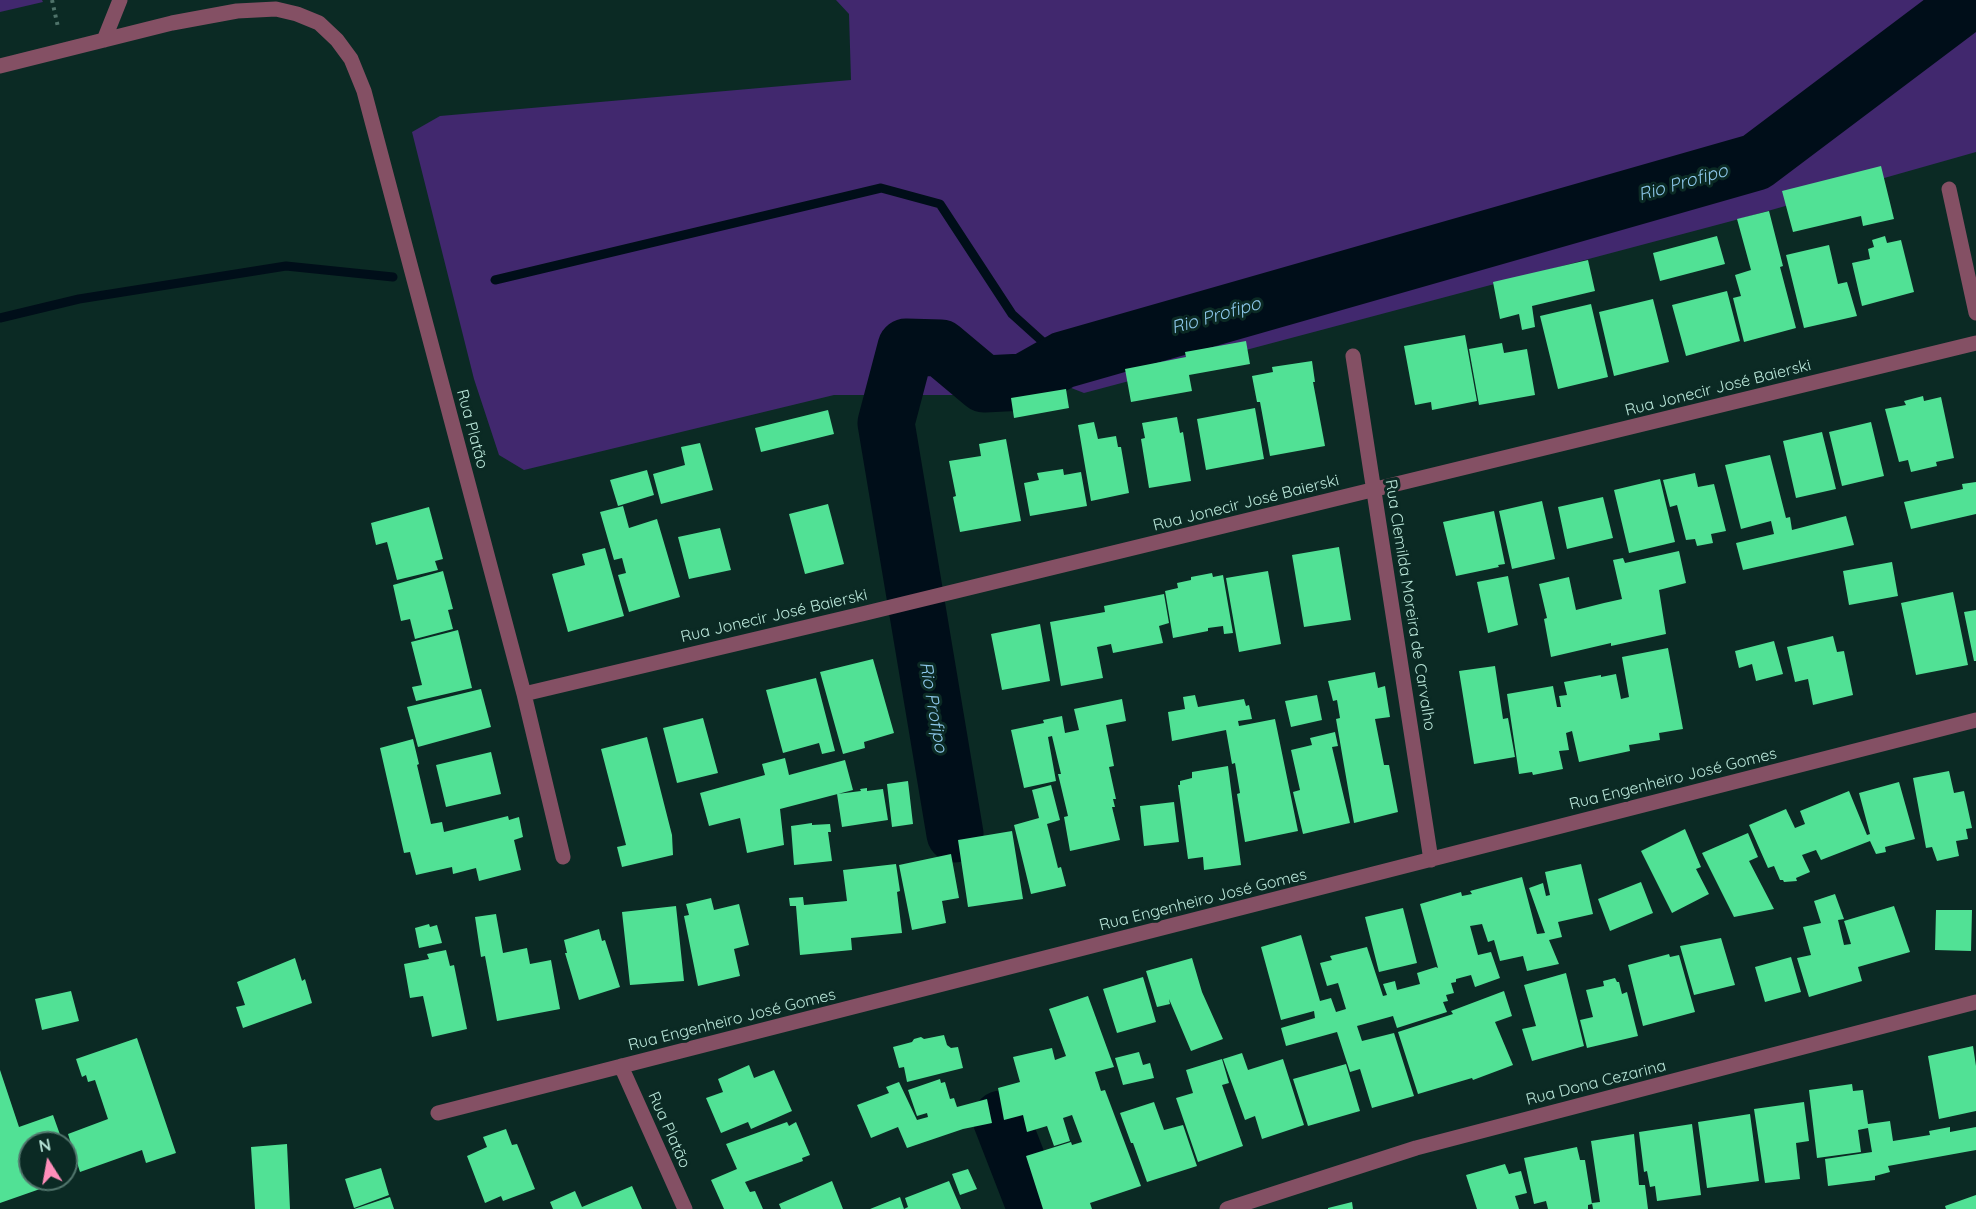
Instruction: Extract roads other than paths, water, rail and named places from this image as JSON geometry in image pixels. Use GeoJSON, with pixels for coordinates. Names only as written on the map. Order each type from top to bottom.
{"type":"FeatureCollection","features":[{"type":"Feature","properties":{"kind":"street"},"geometry":{"type":"LineString","coordinates":[[0,66],[104,40],[120,0]]}},
{"type":"Feature","properties":{"kind":"street","name":"Rua Platão"},"geometry":{"type":"LineString","coordinates":[[104,40],[172,23],[237,11],[276,9],[319,23],[337,40],[351,59],[364,91],[524,694],[563,857]]}},
{"type":"Feature","properties":{"kind":"street"},"geometry":{"type":"LineString","coordinates":[[1949,189],[1976,313]]}},
{"type":"Feature","properties":{"kind":"street","name":"Rua Jonecir José Baierski"},"geometry":{"type":"LineString","coordinates":[[524,694],[971,588],[1976,343]]}},
{"type":"Feature","properties":{"kind":"street","name":"Rua Clemilda Moreira de Carvalho"},"geometry":{"type":"LineString","coordinates":[[1353,356],[1431,860]]}},
{"type":"Feature","properties":{"kind":"street","name":"Rua Engenheiro José Gomes"},"geometry":{"type":"LineString","coordinates":[[438,1113],[1976,720]]}},
{"type":"Feature","properties":{"kind":"street","name":"Rua Dona Cezarina"},"geometry":{"type":"LineString","coordinates":[[1227,1209],[1416,1148],[1976,1002]]}},
{"type":"Feature","properties":{"kind":"street","name":"Rua Platão"},"geometry":{"type":"LineString","coordinates":[[621,1066],[685,1209]]}},
{"type":"Feature","properties":{"kind":"waterway","name":"Rio Profipo"},"geometry":{"type":"LineString","coordinates":[[955,834],[886,423],[906,347],[941,348],[984,384],[1024,382],[1063,360],[1756,162],[1971,0]]}},
{"type":"Feature","properties":{"kind":"waterway"},"geometry":{"type":"LineString","coordinates":[[495,280],[881,188],[940,204],[1012,314],[1063,360]]}},
{"type":"Feature","properties":{"kind":"waterway"},"geometry":{"type":"LineString","coordinates":[[0,318],[79,299],[286,266],[393,277]]}},
{"type":"Feature","properties":{"kind":"waterway","name":"Rio Profipo"},"geometry":{"type":"LineString","coordinates":[[1001,1119],[1036,1209]]}}]}
